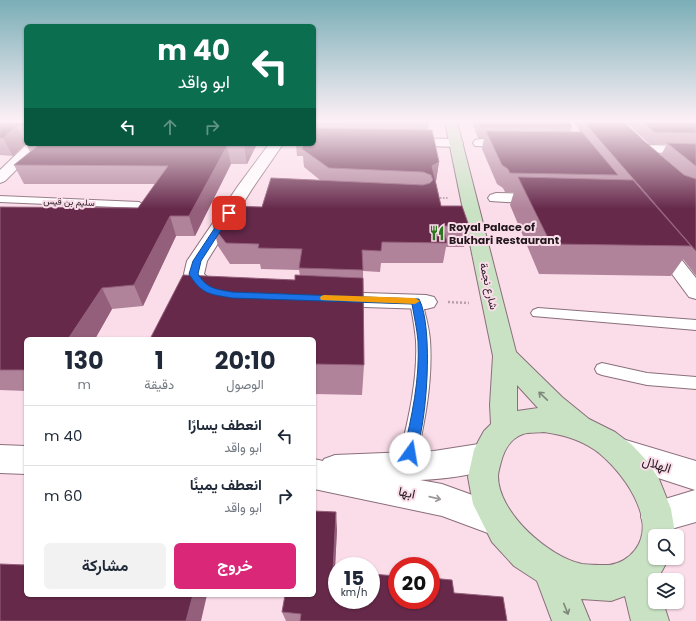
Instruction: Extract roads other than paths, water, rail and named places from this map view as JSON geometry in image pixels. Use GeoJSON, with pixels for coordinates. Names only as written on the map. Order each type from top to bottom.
{"type":"FeatureCollection","features":[{"type":"Feature","properties":{"kind":"main road","name":"شارع نجمة"},"geometry":{"type":"LineString","coordinates":[[458,151],[505,356],[503,405],[506,429]]}},
{"type":"Feature","properties":{"kind":"main road"},"geometry":{"type":"LineString","coordinates":[[505,356],[552,405],[584,430]]}},
{"type":"Feature","properties":{"kind":"main road"},"geometry":{"type":"LineString","coordinates":[[646,562],[619,581],[598,584],[574,580],[551,571],[519,549],[496,520],[486,498],[483,476],[485,457],[493,441],[506,429],[522,422],[541,420],[562,422],[584,430],[601,439],[618,452],[631,466],[643,482],[652,499],[657,526]]}},
{"type":"Feature","properties":{"kind":"main road"},"geometry":{"type":"LineString","coordinates":[[646,562],[650,621]]}},
{"type":"Feature","properties":{"kind":"main road"},"geometry":{"type":"LineString","coordinates":[[551,571],[571,621]]}},
{"type":"Feature","properties":{"kind":"street"},"geometry":{"type":"LineString","coordinates":[[0,178],[28,151]]}},
{"type":"Feature","properties":{"kind":"street"},"geometry":{"type":"LineString","coordinates":[[232,295],[210,291],[199,283],[194,274],[197,261],[252,189],[272,151]]}},
{"type":"Feature","properties":{"kind":"street"},"geometry":{"type":"LineString","coordinates":[[646,151],[661,164]]}},
{"type":"Feature","properties":{"kind":"street"},"geometry":{"type":"LineString","coordinates":[[496,198],[557,199]]}},
{"type":"Feature","properties":{"kind":"street"},"geometry":{"type":"LineString","coordinates":[[649,232],[687,268],[696,292]]}},
{"type":"Feature","properties":{"kind":"street"},"geometry":{"type":"LineString","coordinates":[[312,298],[421,301]]}},
{"type":"Feature","properties":{"kind":"street","name":"الهلال"},"geometry":{"type":"LineString","coordinates":[[618,452],[696,476]]}},
{"type":"Feature","properties":{"kind":"street"},"geometry":{"type":"LineString","coordinates":[[316,471],[434,465],[485,457]]}},
{"type":"Feature","properties":{"kind":"street"},"geometry":{"type":"LineString","coordinates":[[0,459],[24,460]]}},
{"type":"Feature","properties":{"kind":"street","name":"ابها"},"geometry":{"type":"LineString","coordinates":[[316,474],[442,500],[496,520]]}},
{"type":"Feature","properties":{"kind":"street"},"geometry":{"type":"LineString","coordinates":[[657,526],[696,506]]}},
{"type":"Feature","properties":{"kind":"lane","name":"سليم بن قيس"},"geometry":{"type":"LineString","coordinates":[[0,199],[139,205]]}},
{"type":"Feature","properties":{"kind":"lane"},"geometry":{"type":"LineString","coordinates":[[406,466],[416,427],[422,379],[423,340],[421,301]]}},
{"type":"Feature","properties":{"kind":"lane"},"geometry":{"type":"LineString","coordinates":[[538,313],[696,325]]}},
{"type":"Feature","properties":{"kind":"lane"},"geometry":{"type":"LineString","coordinates":[[602,369],[647,379],[696,383]]}},
{"type":"Feature","properties":{"kind":"place","name":"Royal Palace of Bukhari Restaurant"},"geometry":{"type":"Point","coordinates":[437,233]}}]}
